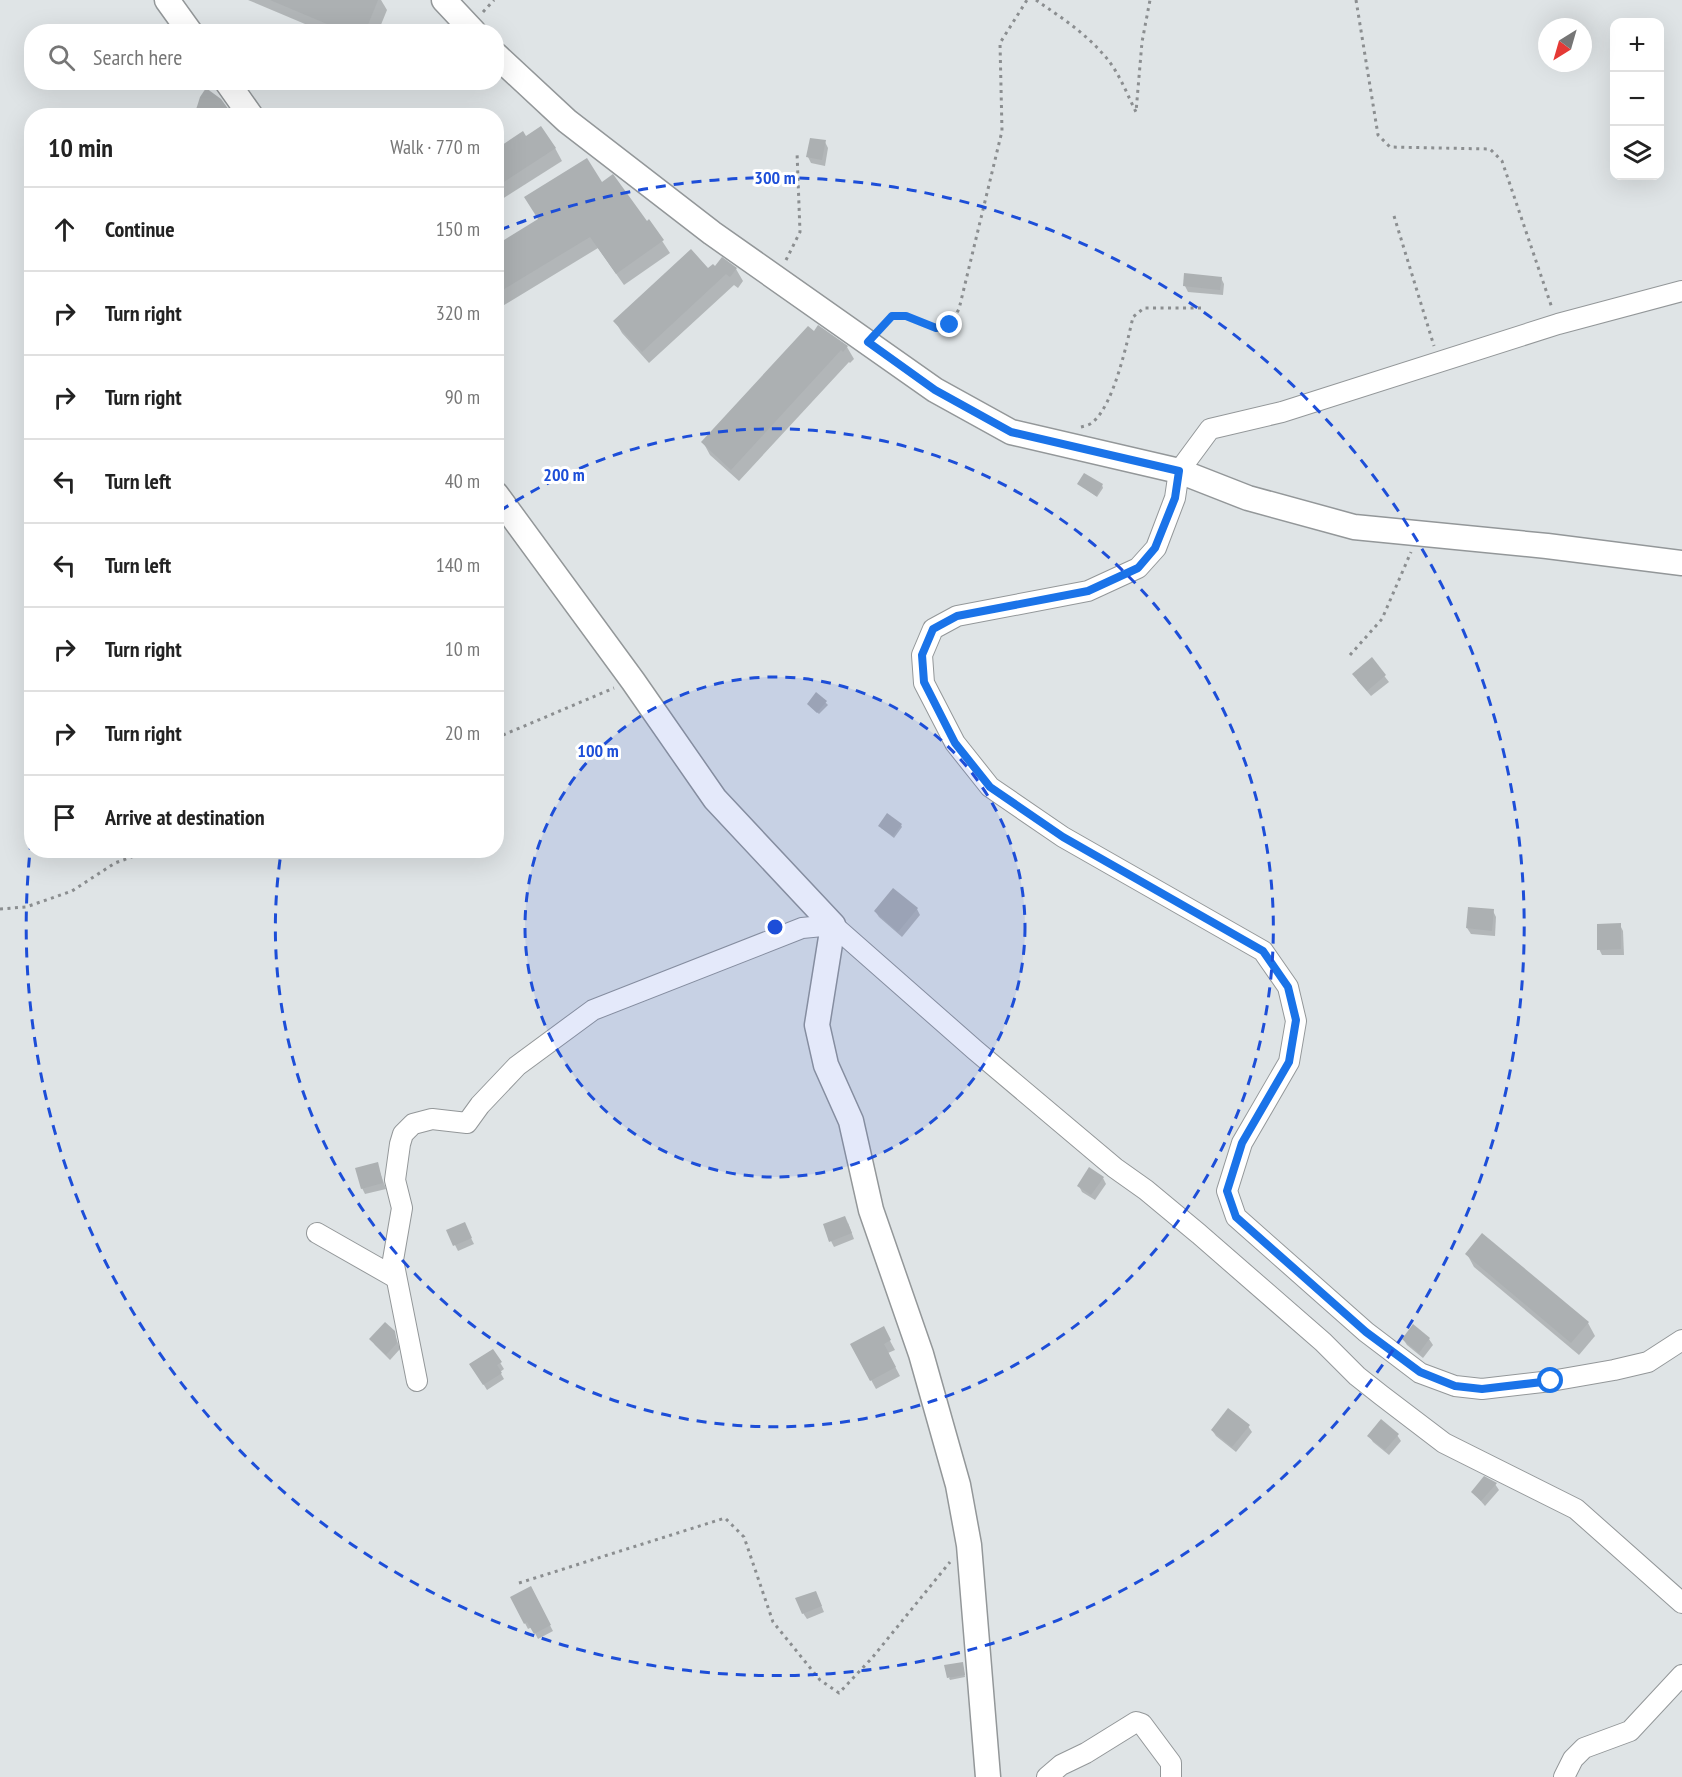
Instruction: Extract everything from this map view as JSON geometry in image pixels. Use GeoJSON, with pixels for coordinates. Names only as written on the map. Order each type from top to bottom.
{"type":"FeatureCollection","features":[{"type":"Feature","properties":{"kind":"main road"},"geometry":{"type":"LineString","coordinates":[[167,0],[184,24]]}},
{"type":"Feature","properties":{"kind":"main road"},"geometry":{"type":"LineString","coordinates":[[444,0],[466,24]]}},
{"type":"Feature","properties":{"kind":"main road"},"geometry":{"type":"LineString","coordinates":[[504,62],[567,121],[712,233],[935,390],[1011,432],[1179,471],[1248,498],[1354,527],[1682,563]]}},
{"type":"Feature","properties":{"kind":"main road"},"geometry":{"type":"LineString","coordinates":[[233,90],[245,108]]}},
{"type":"Feature","properties":{"kind":"main road"},"geometry":{"type":"LineString","coordinates":[[504,505],[633,681],[715,799],[833,925],[817,1024],[826,1065],[851,1121],[871,1210],[921,1354],[958,1485],[968,1539],[987,1777]]}},
{"type":"Feature","properties":{"kind":"street"},"geometry":{"type":"LineString","coordinates":[[1682,291],[1558,324],[1282,412],[1210,429],[1179,471],[1175,498],[1155,548],[1138,568],[1088,591],[957,616],[933,629],[922,655],[924,682],[955,743],[990,787],[1063,837],[1263,951],[1288,987],[1296,1020],[1289,1062],[1242,1143],[1227,1191],[1236,1217],[1366,1332],[1420,1372],[1455,1386],[1482,1389],[1551,1381],[1625,1368],[1648,1362],[1682,1340]]}},
{"type":"Feature","properties":{"kind":"street"},"geometry":{"type":"LineString","coordinates":[[417,1382],[393,1260],[402,1208],[395,1180],[400,1144],[403,1134],[412,1124],[432,1119],[466,1123],[517,1065],[593,1010],[802,928],[833,925],[1106,1161],[1146,1190],[1199,1234],[1323,1342],[1357,1376],[1444,1443],[1576,1509],[1682,1603]]}},
{"type":"Feature","properties":{"kind":"street"},"geometry":{"type":"LineString","coordinates":[[317,1233],[396,1278]]}},
{"type":"Feature","properties":{"kind":"street"},"geometry":{"type":"LineString","coordinates":[[1564,1777],[1573,1759],[1584,1748],[1630,1731],[1682,1675]]}},
{"type":"Feature","properties":{"kind":"street"},"geometry":{"type":"LineString","coordinates":[[1047,1777],[1061,1765],[1086,1753],[1136,1722],[1142,1724],[1171,1763],[1171,1777]]}},
{"type":"Feature","properties":{"kind":"path"},"geometry":{"type":"LineString","coordinates":[[868,342],[892,316],[906,316],[936,328],[950,325],[959,309],[1002,131],[1000,43],[1027,0]]}},
{"type":"Feature","properties":{"kind":"path"},"geometry":{"type":"LineString","coordinates":[[1036,0],[1070,24],[1104,54],[1118,74],[1136,112],[1142,42],[1150,0]]}},
{"type":"Feature","properties":{"kind":"path"},"geometry":{"type":"LineString","coordinates":[[1356,0],[1378,135],[1390,147],[1490,149],[1502,161],[1558,324]]}},
{"type":"Feature","properties":{"kind":"path"},"geometry":{"type":"LineString","coordinates":[[777,278],[800,232],[797,152]]}},
{"type":"Feature","properties":{"kind":"path"},"geometry":{"type":"LineString","coordinates":[[1394,216],[1439,362]]}},
{"type":"Feature","properties":{"kind":"path"},"geometry":{"type":"LineString","coordinates":[[1045,440],[1092,423],[1101,413],[1123,363],[1133,317],[1144,308],[1201,308]]}},
{"type":"Feature","properties":{"kind":"path"},"geometry":{"type":"LineString","coordinates":[[1350,655],[1382,619],[1418,534]]}},
{"type":"Feature","properties":{"kind":"path"},"geometry":{"type":"LineString","coordinates":[[504,735],[633,681]]}},
{"type":"Feature","properties":{"kind":"path"},"geometry":{"type":"LineString","coordinates":[[0,909],[26,907],[72,891],[115,863],[129,858]]}},
{"type":"Feature","properties":{"kind":"path"},"geometry":{"type":"LineString","coordinates":[[519,1583],[725,1518],[744,1537],[773,1622],[820,1680],[839,1693],[872,1658],[968,1539]]}},
{"type":"Feature","properties":{"kind":"building"},"geometry":{"type":"Polygon","coordinates":[[[270,0],[378,0],[368,24],[327,24],[270,0]]]}},
{"type":"Feature","properties":{"kind":"building"},"geometry":{"type":"Polygon","coordinates":[[[205,90],[209,90],[221,99],[228,108],[197,108],[205,90]]]}},
{"type":"Feature","properties":{"kind":"building"},"geometry":{"type":"Polygon","coordinates":[[[541,126],[556,148],[504,182],[504,144],[523,131],[526,136],[541,126]]]}},
{"type":"Feature","properties":{"kind":"building"},"geometry":{"type":"Polygon","coordinates":[[[810,138],[826,140],[822,160],[806,157],[810,138]]]}},
{"type":"Feature","properties":{"kind":"building"},"geometry":{"type":"Polygon","coordinates":[[[587,158],[602,182],[613,174],[647,221],[649,219],[664,240],[616,274],[590,237],[504,289],[504,240],[538,219],[524,197],[587,158]]]}},
{"type":"Feature","properties":{"kind":"building"},"geometry":{"type":"Polygon","coordinates":[[[691,249],[708,268],[713,264],[715,266],[722,257],[737,268],[730,277],[726,274],[642,352],[613,321],[691,249]]]}},
{"type":"Feature","properties":{"kind":"building"},"geometry":{"type":"Polygon","coordinates":[[[1184,273],[1222,277],[1220,290],[1183,286],[1184,273]]]}},
{"type":"Feature","properties":{"kind":"building"},"geometry":{"type":"Polygon","coordinates":[[[818,325],[848,346],[843,352],[841,350],[731,470],[701,442],[808,326],[814,331],[818,325]]]}},
{"type":"Feature","properties":{"kind":"building"},"geometry":{"type":"Polygon","coordinates":[[[1084,473],[1103,484],[1096,496],[1077,484],[1084,473]]]}},
{"type":"Feature","properties":{"kind":"building"},"geometry":{"type":"Polygon","coordinates":[[[1372,657],[1386,675],[1367,691],[1352,674],[1372,657]]]}},
{"type":"Feature","properties":{"kind":"building"},"geometry":{"type":"Polygon","coordinates":[[[816,692],[827,701],[817,713],[807,704],[816,692]]]}},
{"type":"Feature","properties":{"kind":"building"},"geometry":{"type":"Polygon","coordinates":[[[887,813],[902,824],[893,836],[878,826],[887,813]]]}},
{"type":"Feature","properties":{"kind":"building"},"geometry":{"type":"Polygon","coordinates":[[[893,888],[918,908],[898,932],[874,911],[893,888]]]}},
{"type":"Feature","properties":{"kind":"building"},"geometry":{"type":"Polygon","coordinates":[[[1468,907],[1494,909],[1492,931],[1466,928],[1468,907]]]}},
{"type":"Feature","properties":{"kind":"building"},"geometry":{"type":"Polygon","coordinates":[[[1621,923],[1621,949],[1597,950],[1597,924],[1621,923]]]}},
{"type":"Feature","properties":{"kind":"building"},"geometry":{"type":"Polygon","coordinates":[[[378,1162],[383,1183],[361,1189],[355,1168],[378,1162]]]}},
{"type":"Feature","properties":{"kind":"building"},"geometry":{"type":"Polygon","coordinates":[[[1089,1167],[1104,1177],[1091,1195],[1077,1186],[1089,1167]]]}},
{"type":"Feature","properties":{"kind":"building"},"geometry":{"type":"Polygon","coordinates":[[[845,1216],[852,1233],[829,1242],[823,1224],[845,1216]]]}},
{"type":"Feature","properties":{"kind":"building"},"geometry":{"type":"Polygon","coordinates":[[[465,1222],[472,1238],[453,1246],[446,1230],[465,1222]]]}},
{"type":"Feature","properties":{"kind":"building"},"geometry":{"type":"Polygon","coordinates":[[[1482,1233],[1589,1322],[1571,1343],[1465,1254],[1482,1233]]]}},
{"type":"Feature","properties":{"kind":"building"},"geometry":{"type":"Polygon","coordinates":[[[385,1322],[395,1331],[397,1343],[386,1355],[369,1339],[385,1322]]]}},
{"type":"Feature","properties":{"kind":"building"},"geometry":{"type":"Polygon","coordinates":[[[1413,1324],[1430,1338],[1419,1353],[1402,1339],[1413,1324]]]}},
{"type":"Feature","properties":{"kind":"building"},"geometry":{"type":"Polygon","coordinates":[[[884,1326],[891,1340],[884,1344],[896,1367],[870,1381],[850,1344],[884,1326]]]}},
{"type":"Feature","properties":{"kind":"building"},"geometry":{"type":"Polygon","coordinates":[[[493,1349],[502,1362],[497,1365],[502,1373],[483,1385],[469,1364],[493,1349]]]}},
{"type":"Feature","properties":{"kind":"building"},"geometry":{"type":"Polygon","coordinates":[[[1228,1408],[1250,1425],[1232,1447],[1211,1430],[1228,1408]]]}},
{"type":"Feature","properties":{"kind":"building"},"geometry":{"type":"Polygon","coordinates":[[[1381,1419],[1399,1434],[1385,1450],[1367,1436],[1381,1419]]]}},
{"type":"Feature","properties":{"kind":"building"},"geometry":{"type":"Polygon","coordinates":[[[1484,1476],[1497,1483],[1481,1501],[1471,1492],[1484,1476]]]}},
{"type":"Feature","properties":{"kind":"building"},"geometry":{"type":"Polygon","coordinates":[[[531,1586],[551,1625],[534,1634],[527,1622],[524,1624],[510,1597],[531,1586]]]}},
{"type":"Feature","properties":{"kind":"building"},"geometry":{"type":"Polygon","coordinates":[[[816,1591],[822,1606],[802,1614],[795,1598],[816,1591]]]}},
{"type":"Feature","properties":{"kind":"building"},"geometry":{"type":"Polygon","coordinates":[[[963,1662],[965,1675],[947,1678],[944,1665],[963,1662]]]}},
{"type":"Feature","properties":{"kind":"route"},"geometry":{"type":"LineString","coordinates":[[950,325],[936,328],[906,316],[892,316],[868,342],[935,390],[1011,432],[1179,471],[1175,498],[1155,548],[1138,568],[1088,591],[957,616],[933,629],[922,655],[924,682],[955,743],[990,787],[1063,837],[1140,883],[1263,951],[1288,987],[1296,1020],[1289,1062],[1242,1143],[1227,1191],[1236,1217],[1366,1332],[1420,1372],[1455,1386],[1482,1389],[1551,1381]]}}]}
